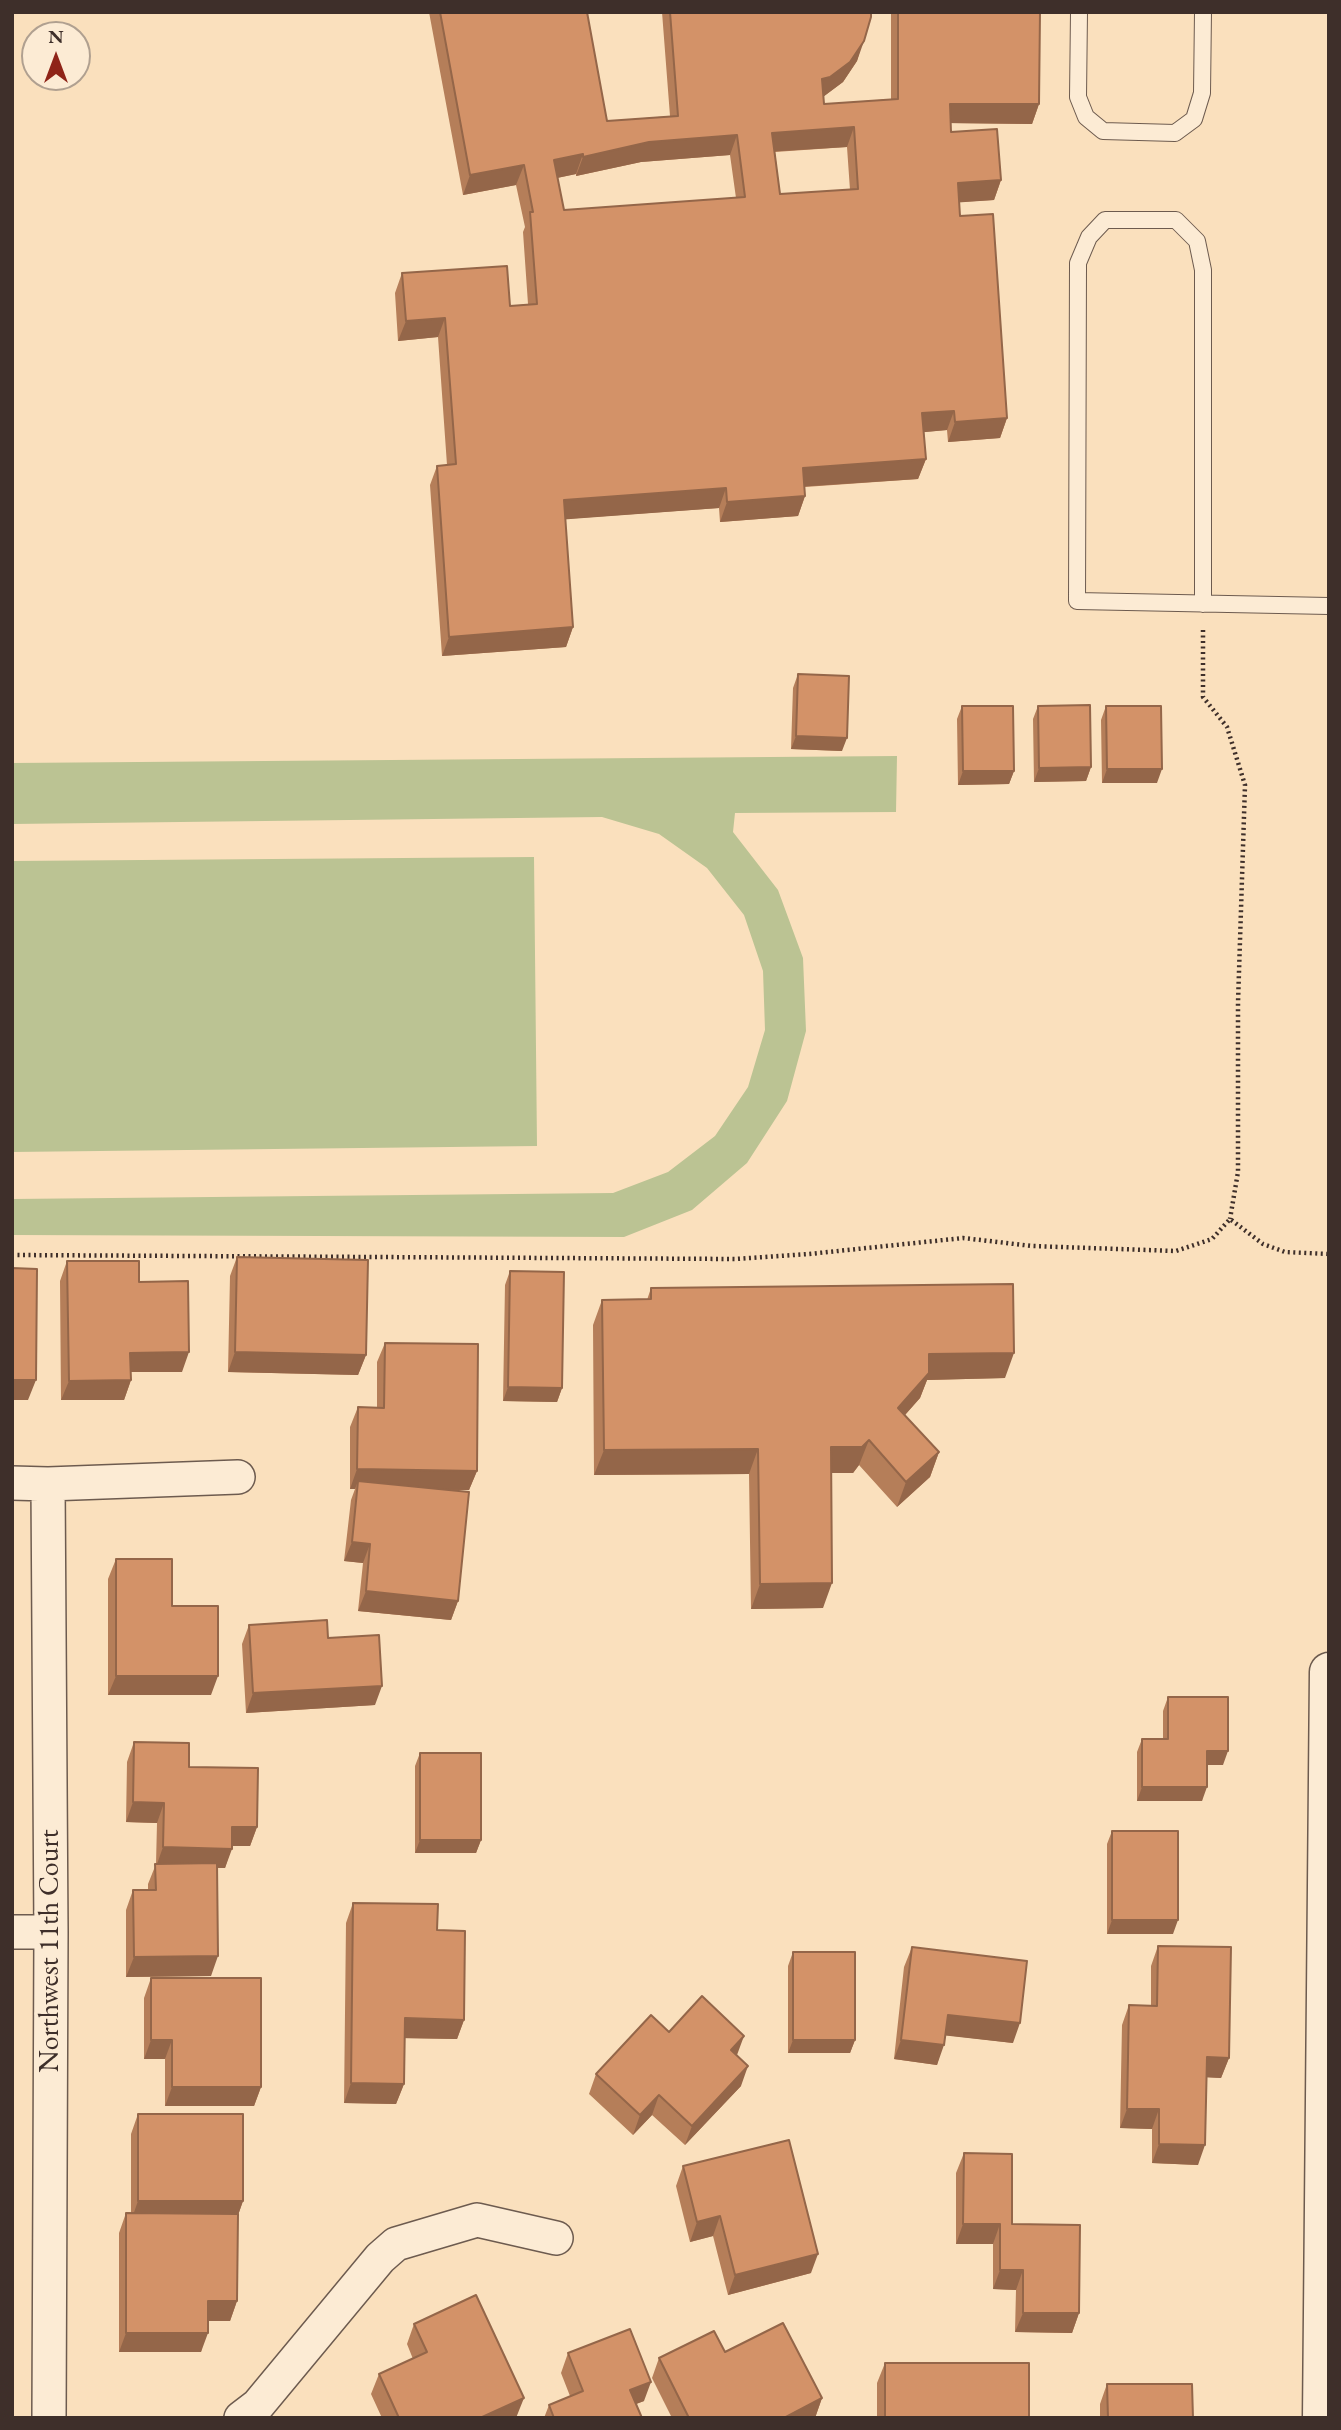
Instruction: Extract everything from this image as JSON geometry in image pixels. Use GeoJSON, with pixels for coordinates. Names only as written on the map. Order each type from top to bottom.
{"type":"FeatureCollection","features":[{"type":"Feature","properties":{"kind":"street"},"geometry":{"type":"LineString","coordinates":[[12,1483],[48,1484],[237,1476]]}},
{"type":"Feature","properties":{"kind":"street","name":"Northwest 11th Court"},"geometry":{"type":"LineString","coordinates":[[48,1484],[51,1932],[49,2418]]}},
{"type":"Feature","properties":{"kind":"street"},"geometry":{"type":"LineString","coordinates":[[1322,2418],[1329,1672]]}},
{"type":"Feature","properties":{"kind":"street"},"geometry":{"type":"LineString","coordinates":[[12,1933],[51,1932]]}},
{"type":"Feature","properties":{"kind":"street"},"geometry":{"type":"LineString","coordinates":[[241,2418],[258,2405],[380,2258],[397,2244],[477,2220],[556,2238]]}},
{"type":"Feature","properties":{"kind":"lane"},"geometry":{"type":"LineString","coordinates":[[1079,12],[1078,97],[1086,117],[1103,131],[1175,133],[1194,119],[1202,93],[1203,12]]}},
{"type":"Feature","properties":{"kind":"lane"},"geometry":{"type":"LineString","coordinates":[[1203,604],[1203,270],[1197,241],[1176,220],[1105,220],[1089,237],[1078,263],[1077,601],[1203,604],[1329,606]]}},
{"type":"Feature","properties":{"kind":"path"},"geometry":{"type":"LineString","coordinates":[[12,1255],[735,1259],[963,1238],[1032,1247],[1176,1251],[1212,1239],[1230,1219],[1238,1171],[1238,1003],[1245,785],[1227,727],[1203,698],[1203,604]]}},
{"type":"Feature","properties":{"kind":"path"},"geometry":{"type":"LineString","coordinates":[[1230,1219],[1263,1244],[1286,1252],[1329,1254]]}},
{"type":"Feature","properties":{"kind":"green space"},"geometry":{"type":"Polygon","coordinates":[[[897,756],[896,812],[735,813],[733,832],[778,890],[803,958],[806,1031],[787,1101],[747,1163],[692,1210],[624,1237],[12,1235],[12,1199],[613,1193],[668,1172],[715,1136],[748,1087],[765,1030],[763,971],[744,915],[707,868],[659,834],[602,817],[12,824],[12,763],[897,756]]]}},
{"type":"Feature","properties":{"kind":"green space"},"geometry":{"type":"Polygon","coordinates":[[[534,857],[537,1146],[12,1152],[12,861],[534,857]]]}},
{"type":"Feature","properties":{"kind":"building"},"geometry":{"type":"Polygon","coordinates":[[[440,12],[587,12],[607,121],[678,116],[670,12],[871,12],[864,41],[850,62],[830,77],[822,79],[824,104],[898,99],[898,12],[1040,12],[1039,104],[950,104],[951,132],[997,129],[1001,180],[958,183],[960,216],[993,214],[1007,418],[955,422],[954,411],[922,413],[926,459],[803,468],[805,496],[727,502],[726,488],[564,500],[573,627],[449,637],[437,466],[456,464],[445,318],[406,321],[402,273],[507,266],[510,306],[537,304],[530,212],[533,212],[524,165],[470,175],[440,12]],[[854,127],[772,133],[780,194],[858,189],[854,127]],[[737,135],[649,142],[583,157],[583,154],[554,160],[564,210],[745,197],[737,135]]]}},
{"type":"Feature","properties":{"kind":"building"},"geometry":{"type":"Polygon","coordinates":[[[798,674],[849,676],[847,738],[796,736],[798,674]]]}},
{"type":"Feature","properties":{"kind":"building"},"geometry":{"type":"Polygon","coordinates":[[[1090,705],[1091,767],[1039,768],[1038,706],[1090,705]]]}},
{"type":"Feature","properties":{"kind":"building"},"geometry":{"type":"Polygon","coordinates":[[[962,706],[1013,706],[1014,771],[963,771],[962,706]]]}},
{"type":"Feature","properties":{"kind":"building"},"geometry":{"type":"Polygon","coordinates":[[[1106,706],[1161,706],[1162,769],[1107,769],[1106,706]]]}},
{"type":"Feature","properties":{"kind":"building"},"geometry":{"type":"Polygon","coordinates":[[[237,1257],[368,1260],[366,1355],[235,1352],[237,1257]]]}},
{"type":"Feature","properties":{"kind":"building"},"geometry":{"type":"Polygon","coordinates":[[[67,1261],[139,1261],[139,1282],[188,1281],[189,1352],[130,1353],[131,1380],[69,1381],[67,1261]]]}},
{"type":"Feature","properties":{"kind":"building"},"geometry":{"type":"Polygon","coordinates":[[[12,1268],[37,1269],[36,1380],[12,1380],[12,1268]]]}},
{"type":"Feature","properties":{"kind":"building"},"geometry":{"type":"Polygon","coordinates":[[[510,1271],[564,1272],[562,1388],[508,1387],[510,1271]]]}},
{"type":"Feature","properties":{"kind":"building"},"geometry":{"type":"Polygon","coordinates":[[[1013,1284],[1014,1353],[929,1354],[929,1373],[898,1408],[939,1452],[906,1482],[869,1440],[862,1447],[831,1447],[832,1583],[760,1584],[758,1449],[604,1450],[602,1300],[651,1299],[651,1288],[1013,1284]]]}},
{"type":"Feature","properties":{"kind":"building"},"geometry":{"type":"Polygon","coordinates":[[[385,1343],[478,1344],[477,1471],[357,1469],[358,1407],[384,1408],[385,1343]]]}},
{"type":"Feature","properties":{"kind":"building"},"geometry":{"type":"Polygon","coordinates":[[[358,1481],[469,1492],[458,1601],[366,1591],[370,1544],[352,1542],[358,1481]]]}},
{"type":"Feature","properties":{"kind":"building"},"geometry":{"type":"Polygon","coordinates":[[[116,1559],[172,1559],[172,1606],[218,1606],[218,1676],[116,1676],[116,1559]]]}},
{"type":"Feature","properties":{"kind":"building"},"geometry":{"type":"Polygon","coordinates":[[[327,1620],[328,1638],[379,1635],[382,1686],[253,1693],[249,1625],[327,1620]]]}},
{"type":"Feature","properties":{"kind":"building"},"geometry":{"type":"Polygon","coordinates":[[[1168,1697],[1228,1697],[1228,1751],[1207,1751],[1207,1787],[1142,1787],[1142,1739],[1168,1739],[1168,1697]]]}},
{"type":"Feature","properties":{"kind":"building"},"geometry":{"type":"Polygon","coordinates":[[[134,1742],[189,1743],[189,1767],[258,1768],[257,1827],[232,1827],[232,1849],[163,1847],[164,1803],[133,1802],[134,1742]]]}},
{"type":"Feature","properties":{"kind":"building"},"geometry":{"type":"Polygon","coordinates":[[[420,1753],[481,1753],[481,1840],[420,1840],[420,1753]]]}},
{"type":"Feature","properties":{"kind":"building"},"geometry":{"type":"Polygon","coordinates":[[[1112,1831],[1178,1831],[1178,1920],[1112,1920],[1112,1831]]]}},
{"type":"Feature","properties":{"kind":"building"},"geometry":{"type":"Polygon","coordinates":[[[217,1863],[218,1956],[134,1957],[133,1890],[156,1890],[155,1864],[217,1863]]]}},
{"type":"Feature","properties":{"kind":"building"},"geometry":{"type":"Polygon","coordinates":[[[353,1903],[438,1904],[437,1930],[465,1931],[464,2020],[405,2018],[404,2084],[351,2083],[353,1903]]]}},
{"type":"Feature","properties":{"kind":"building"},"geometry":{"type":"Polygon","coordinates":[[[1158,1946],[1231,1947],[1229,2058],[1207,2057],[1205,2145],[1159,2144],[1159,2109],[1127,2109],[1129,2005],[1157,2006],[1158,1946]]]}},
{"type":"Feature","properties":{"kind":"building"},"geometry":{"type":"Polygon","coordinates":[[[912,1947],[1027,1961],[1020,2023],[948,2015],[944,2045],[901,2040],[912,1947]]]}},
{"type":"Feature","properties":{"kind":"building"},"geometry":{"type":"Polygon","coordinates":[[[793,1952],[855,1952],[855,2040],[793,2040],[793,1952]]]}},
{"type":"Feature","properties":{"kind":"building"},"geometry":{"type":"Polygon","coordinates":[[[151,1978],[261,1978],[261,2087],[172,2087],[172,2040],[151,2040],[151,1978]]]}},
{"type":"Feature","properties":{"kind":"building"},"geometry":{"type":"Polygon","coordinates":[[[702,1996],[744,2036],[731,2050],[748,2066],[692,2126],[659,2095],[640,2115],[596,2074],[651,2015],[669,2032],[702,1996]]]}},
{"type":"Feature","properties":{"kind":"building"},"geometry":{"type":"Polygon","coordinates":[[[138,2114],[243,2114],[243,2201],[138,2201],[138,2114]]]}},
{"type":"Feature","properties":{"kind":"building"},"geometry":{"type":"Polygon","coordinates":[[[789,2140],[818,2254],[735,2275],[720,2216],[697,2222],[683,2166],[789,2140]]]}},
{"type":"Feature","properties":{"kind":"building"},"geometry":{"type":"Polygon","coordinates":[[[964,2153],[1012,2154],[1012,2224],[1080,2225],[1079,2313],[1023,2313],[1023,2270],[1000,2270],[1000,2224],[963,2224],[964,2153]]]}},
{"type":"Feature","properties":{"kind":"building"},"geometry":{"type":"Polygon","coordinates":[[[126,2213],[238,2214],[237,2301],[208,2301],[208,2333],[126,2333],[126,2213]]]}},
{"type":"Feature","properties":{"kind":"building"},"geometry":{"type":"Polygon","coordinates":[[[476,2295],[524,2398],[480,2418],[399,2418],[379,2374],[427,2352],[414,2324],[476,2295]]]}},
{"type":"Feature","properties":{"kind":"building"},"geometry":{"type":"Polygon","coordinates":[[[783,2323],[822,2398],[784,2418],[689,2418],[659,2358],[714,2331],[725,2352],[783,2323]]]}},
{"type":"Feature","properties":{"kind":"building"},"geometry":{"type":"Polygon","coordinates":[[[630,2329],[651,2382],[630,2390],[642,2418],[554,2418],[549,2405],[583,2391],[568,2353],[630,2329]]]}},
{"type":"Feature","properties":{"kind":"building"},"geometry":{"type":"Polygon","coordinates":[[[885,2363],[1029,2363],[1029,2418],[885,2418],[885,2363]]]}},
{"type":"Feature","properties":{"kind":"building"},"geometry":{"type":"Polygon","coordinates":[[[1107,2384],[1192,2384],[1193,2418],[1108,2418],[1107,2384]]]}}]}
